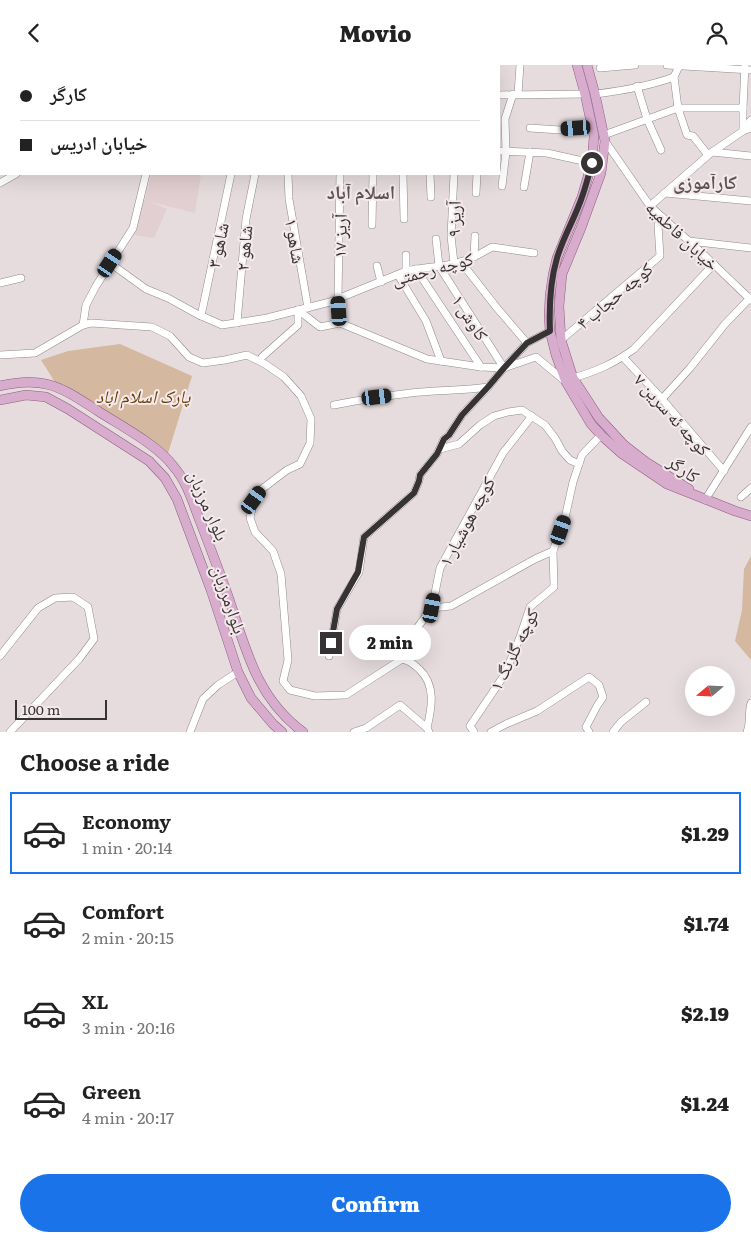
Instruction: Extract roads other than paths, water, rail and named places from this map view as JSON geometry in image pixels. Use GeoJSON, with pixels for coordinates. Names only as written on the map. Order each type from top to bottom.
{"type":"FeatureCollection","features":[{"type":"Feature","properties":{"kind":"main road","name":"کارگر"},"geometry":{"type":"LineString","coordinates":[[576,65],[585,94],[594,137],[592,163],[582,197],[562,243],[555,267],[549,316],[550,331],[556,355],[591,424],[601,435],[621,453],[667,485],[700,498]]}},
{"type":"Feature","properties":{"kind":"main road","name":"کارگر"},"geometry":{"type":"LineString","coordinates":[[587,65],[604,138],[601,173],[562,274],[559,306],[561,340],[569,380],[599,418],[624,445],[700,498]]}},
{"type":"Feature","properties":{"kind":"main road"},"geometry":{"type":"LineString","coordinates":[[585,94],[595,94]]}},
{"type":"Feature","properties":{"kind":"main road","name":"بلوار مرزبان"},"geometry":{"type":"LineString","coordinates":[[0,386],[24,381],[58,387],[153,447],[174,466],[187,487],[211,549],[249,659],[260,684],[276,707],[303,732]]}},
{"type":"Feature","properties":{"kind":"main road","name":"بلوارمرزبان"},"geometry":{"type":"LineString","coordinates":[[0,400],[26,395],[46,397],[149,461],[166,478],[177,499],[211,590],[238,672],[251,699],[282,732]]}},
{"type":"Feature","properties":{"kind":"main road"},"geometry":{"type":"LineString","coordinates":[[700,498],[751,516]]}},
{"type":"Feature","properties":{"kind":"street"},"geometry":{"type":"LineString","coordinates":[[502,186],[505,119],[516,94],[520,65]]}},
{"type":"Feature","properties":{"kind":"street"},"geometry":{"type":"LineString","coordinates":[[600,69],[635,65]]}},
{"type":"Feature","properties":{"kind":"street"},"geometry":{"type":"LineString","coordinates":[[667,65],[747,68],[743,131]]}},
{"type":"Feature","properties":{"kind":"street"},"geometry":{"type":"LineString","coordinates":[[679,66],[674,77],[678,108],[687,135],[693,136],[710,153],[751,156]]}},
{"type":"Feature","properties":{"kind":"street"},"geometry":{"type":"LineString","coordinates":[[595,94],[674,77]]}},
{"type":"Feature","properties":{"kind":"street"},"geometry":{"type":"LineString","coordinates":[[637,86],[647,119],[661,150]]}},
{"type":"Feature","properties":{"kind":"street"},"geometry":{"type":"LineString","coordinates":[[500,95],[585,94]]}},
{"type":"Feature","properties":{"kind":"street"},"geometry":{"type":"LineString","coordinates":[[604,138],[678,108],[743,108]]}},
{"type":"Feature","properties":{"kind":"street"},"geometry":{"type":"LineString","coordinates":[[743,131],[751,120]]}},
{"type":"Feature","properties":{"kind":"street"},"geometry":{"type":"LineString","coordinates":[[530,128],[560,130],[592,127]]}},
{"type":"Feature","properties":{"kind":"street"},"geometry":{"type":"LineString","coordinates":[[650,207],[710,153],[743,131],[751,128]]}},
{"type":"Feature","properties":{"kind":"street","name":"خیابان فاطمیه"},"geometry":{"type":"LineString","coordinates":[[604,138],[650,207],[751,298]]}},
{"type":"Feature","properties":{"kind":"street"},"geometry":{"type":"LineString","coordinates":[[503,152],[547,153],[592,163]]}},
{"type":"Feature","properties":{"kind":"street"},"geometry":{"type":"LineString","coordinates":[[524,187],[530,152]]}},
{"type":"Feature","properties":{"kind":"street"},"geometry":{"type":"LineString","coordinates":[[0,183],[14,175]]}},
{"type":"Feature","properties":{"kind":"street"},"geometry":{"type":"LineString","coordinates":[[83,325],[86,305],[133,228],[146,175]]}},
{"type":"Feature","properties":{"kind":"street","name":"شاهو ۳"},"geometry":{"type":"LineString","coordinates":[[201,316],[231,175]]}},
{"type":"Feature","properties":{"kind":"street","name":"شاهو ۲"},"geometry":{"type":"LineString","coordinates":[[237,323],[246,219],[255,175]]}},
{"type":"Feature","properties":{"kind":"street","name":"شاهو ۱"},"geometry":{"type":"LineString","coordinates":[[288,175],[289,199],[308,308]]}},
{"type":"Feature","properties":{"kind":"street","name":"آریز ۱۷"},"geometry":{"type":"LineString","coordinates":[[340,175],[338,299],[340,323]]}},
{"type":"Feature","properties":{"kind":"street"},"geometry":{"type":"LineString","coordinates":[[372,225],[374,175]]}},
{"type":"Feature","properties":{"kind":"street"},"geometry":{"type":"LineString","coordinates":[[403,175],[404,219]]}},
{"type":"Feature","properties":{"kind":"street"},"geometry":{"type":"LineString","coordinates":[[430,175],[431,197]]}},
{"type":"Feature","properties":{"kind":"street","name":"آریز ۹"},"geometry":{"type":"LineString","coordinates":[[454,175],[452,236],[458,263]]}},
{"type":"Feature","properties":{"kind":"street"},"geometry":{"type":"LineString","coordinates":[[476,193],[477,175]]}},
{"type":"Feature","properties":{"kind":"street"},"geometry":{"type":"LineString","coordinates":[[665,193],[751,201]]}},
{"type":"Feature","properties":{"kind":"street","name":"کوچه حجاب ۴"},"geometry":{"type":"LineString","coordinates":[[561,340],[660,256],[658,225],[662,217]]}},
{"type":"Feature","properties":{"kind":"street"},"geometry":{"type":"LineString","coordinates":[[474,257],[475,237]]}},
{"type":"Feature","properties":{"kind":"street"},"geometry":{"type":"LineString","coordinates":[[436,239],[439,266]]}},
{"type":"Feature","properties":{"kind":"street"},"geometry":{"type":"LineString","coordinates":[[689,241],[751,248]]}},
{"type":"Feature","properties":{"kind":"street","name":"کوچه رحمتی"},"geometry":{"type":"LineString","coordinates":[[110,263],[146,289],[222,325],[267,318],[308,308],[338,299],[406,271],[458,263],[492,247],[534,253]]}},
{"type":"Feature","properties":{"kind":"street"},"geometry":{"type":"LineString","coordinates":[[406,255],[406,271]]}},
{"type":"Feature","properties":{"kind":"street"},"geometry":{"type":"LineString","coordinates":[[458,263],[527,343]]}},
{"type":"Feature","properties":{"kind":"street"},"geometry":{"type":"LineString","coordinates":[[298,310],[320,327],[340,323],[427,359],[481,367],[504,368],[536,357],[569,380],[598,371],[634,349],[714,264]]}},
{"type":"Feature","properties":{"kind":"street"},"geometry":{"type":"LineString","coordinates":[[377,266],[381,282]]}},
{"type":"Feature","properties":{"kind":"street","name":"کاوش ۱"},"geometry":{"type":"LineString","coordinates":[[439,266],[504,368]]}},
{"type":"Feature","properties":{"kind":"street"},"geometry":{"type":"LineString","coordinates":[[416,269],[481,367]]}},
{"type":"Feature","properties":{"kind":"street"},"geometry":{"type":"LineString","coordinates":[[398,275],[426,321],[441,361]]}},
{"type":"Feature","properties":{"kind":"street"},"geometry":{"type":"LineString","coordinates":[[0,283],[21,277]]}},
{"type":"Feature","properties":{"kind":"street"},"geometry":{"type":"LineString","coordinates":[[662,399],[690,368],[725,324],[751,298]]}},
{"type":"Feature","properties":{"kind":"street"},"geometry":{"type":"LineString","coordinates":[[262,357],[298,325],[298,310]]}},
{"type":"Feature","properties":{"kind":"street"},"geometry":{"type":"LineString","coordinates":[[0,355],[35,353],[83,325],[91,323],[152,327],[170,336],[189,357],[203,363],[247,355],[284,377],[301,396],[311,419],[310,443],[300,464],[262,489],[254,500],[250,518],[255,532],[273,551],[281,574],[288,660],[283,681],[290,690],[315,696],[346,695],[402,659],[410,661],[422,671],[431,689],[431,710],[428,730]]}},
{"type":"Feature","properties":{"kind":"street"},"geometry":{"type":"LineString","coordinates":[[329,656],[337,609],[358,572],[364,537],[414,493],[420,475],[437,454],[444,439],[449,435],[462,415],[504,368],[527,343],[550,331]]}},
{"type":"Feature","properties":{"kind":"street","name":"کوچه ئه سرین ۷"},"geometry":{"type":"LineString","coordinates":[[623,357],[724,471]]}},
{"type":"Feature","properties":{"kind":"street"},"geometry":{"type":"LineString","coordinates":[[334,405],[377,397],[488,387]]}},
{"type":"Feature","properties":{"kind":"street"},"geometry":{"type":"LineString","coordinates":[[440,449],[459,444],[480,425],[494,416],[522,410],[545,425],[562,451],[570,460],[579,464]]}},
{"type":"Feature","properties":{"kind":"street","name":"کوچه هوشیار ۱"},"geometry":{"type":"LineString","coordinates":[[402,659],[414,632],[432,608],[440,568],[503,453],[532,416]]}},
{"type":"Feature","properties":{"kind":"street"},"geometry":{"type":"LineString","coordinates":[[700,498],[724,471],[751,427]]}},
{"type":"Feature","properties":{"kind":"street","name":"کوچه گلرنگ ۱"},"geometry":{"type":"LineString","coordinates":[[472,729],[505,675],[530,607],[554,587],[554,551],[565,518],[572,482],[582,455],[601,435]]}},
{"type":"Feature","properties":{"kind":"street"},"geometry":{"type":"LineString","coordinates":[[741,497],[751,488]]}},
{"type":"Feature","properties":{"kind":"street"},"geometry":{"type":"LineString","coordinates":[[432,608],[450,605],[535,559],[554,551]]}},
{"type":"Feature","properties":{"kind":"street"},"geometry":{"type":"LineString","coordinates":[[0,656],[38,608],[55,598],[74,597],[88,607],[94,639],[79,659],[10,732]]}},
{"type":"Feature","properties":{"kind":"street"},"geometry":{"type":"LineString","coordinates":[[190,732],[202,699],[218,685],[238,672]]}},
{"type":"Feature","properties":{"kind":"street"},"geometry":{"type":"LineString","coordinates":[[492,732],[537,711],[589,677],[599,685],[603,697],[586,727],[589,732]]}},
{"type":"Feature","properties":{"kind":"street"},"geometry":{"type":"LineString","coordinates":[[614,732],[621,722],[646,702]]}},
{"type":"Feature","properties":{"kind":"street"},"geometry":{"type":"LineString","coordinates":[[747,732],[751,719],[749,709],[751,703]]}},
{"type":"Feature","properties":{"kind":"street"},"geometry":{"type":"LineString","coordinates":[[354,732],[366,728],[400,705],[428,730]]}},
{"type":"Feature","properties":{"kind":"district","name":"کارآموزی"},"geometry":{"type":"Point","coordinates":[705,181]}},
{"type":"Feature","properties":{"kind":"district","name":"اسلام آباد"},"geometry":{"type":"Point","coordinates":[361,191]}},
{"type":"Feature","properties":{"kind":"park label","name":"پارک اسلام اباد"},"geometry":{"type":"Point","coordinates":[143,395]}}]}
